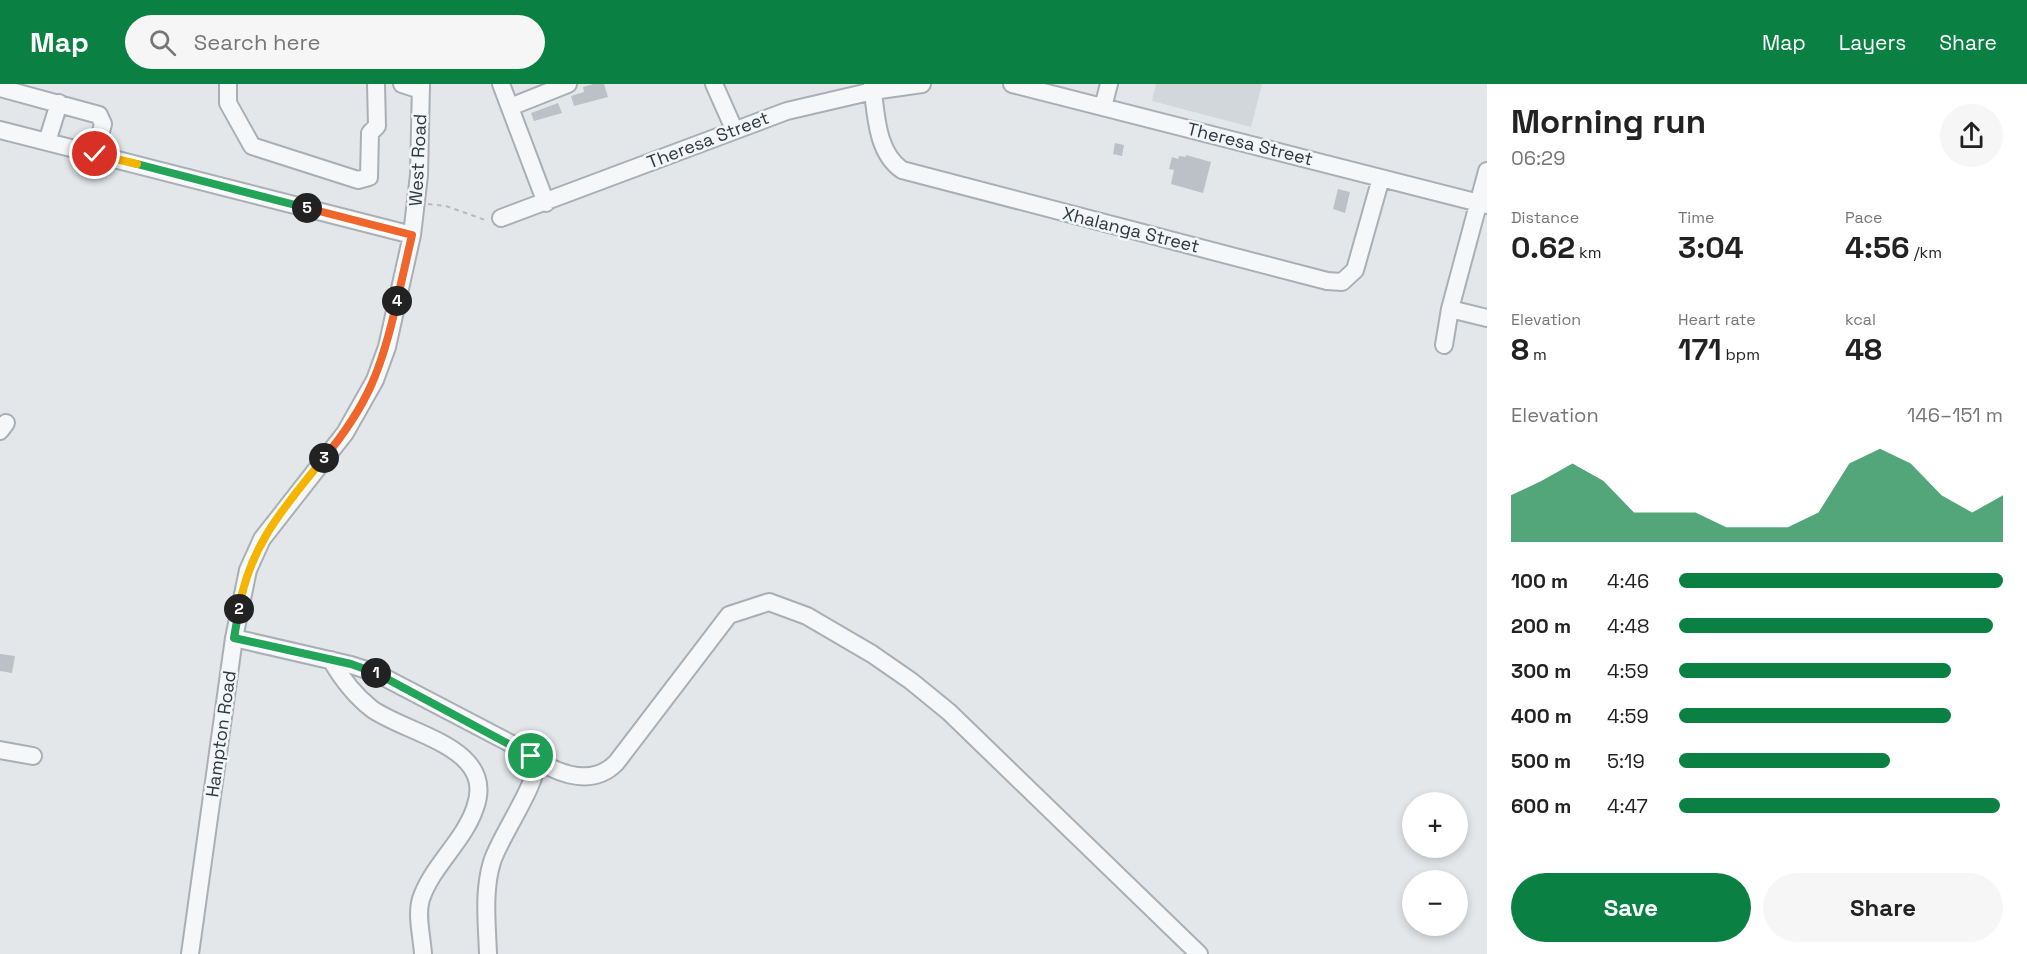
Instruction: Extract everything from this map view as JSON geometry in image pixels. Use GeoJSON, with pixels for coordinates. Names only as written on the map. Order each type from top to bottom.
{"type":"FeatureCollection","features":[{"type":"Feature","properties":{"kind":"street"},"geometry":{"type":"LineString","coordinates":[[228,84],[228,103],[252,146],[358,180],[369,177],[370,133],[377,126],[376,84]]}},
{"type":"Feature","properties":{"kind":"street"},"geometry":{"type":"LineString","coordinates":[[402,84],[421,87]]}},
{"type":"Feature","properties":{"kind":"street"},"geometry":{"type":"LineString","coordinates":[[501,84],[546,203]]}},
{"type":"Feature","properties":{"kind":"street"},"geometry":{"type":"LineString","coordinates":[[510,107],[568,84]]}},
{"type":"Feature","properties":{"kind":"street"},"geometry":{"type":"LineString","coordinates":[[714,84],[734,129]]}},
{"type":"Feature","properties":{"kind":"street","name":"Theresa Street"},"geometry":{"type":"LineString","coordinates":[[501,218],[787,111],[872,87],[922,84]]}},
{"type":"Feature","properties":{"kind":"street"},"geometry":{"type":"LineString","coordinates":[[1103,107],[1109,84]]}},
{"type":"Feature","properties":{"kind":"street","name":"Theresa Street"},"geometry":{"type":"LineString","coordinates":[[1019,85],[1483,204]]}},
{"type":"Feature","properties":{"kind":"street","name":"West Road"},"geometry":{"type":"LineString","coordinates":[[412,235],[416,205],[421,87]]}},
{"type":"Feature","properties":{"kind":"street","name":"Xhalanga Street"},"geometry":{"type":"LineString","coordinates":[[872,87],[886,155],[902,170],[1327,281],[1342,282],[1355,270],[1381,178]]}},
{"type":"Feature","properties":{"kind":"street"},"geometry":{"type":"LineString","coordinates":[[0,88],[101,117],[103,124],[95,154]]}},
{"type":"Feature","properties":{"kind":"street"},"geometry":{"type":"LineString","coordinates":[[47,142],[58,103]]}},
{"type":"Feature","properties":{"kind":"street"},"geometry":{"type":"LineString","coordinates":[[0,130],[412,235]]}},
{"type":"Feature","properties":{"kind":"street"},"geometry":{"type":"LineString","coordinates":[[1444,345],[1450,309],[1483,204],[1487,171]]}},
{"type":"Feature","properties":{"kind":"street","name":"Hampton Road"},"geometry":{"type":"LineString","coordinates":[[190,954],[234,638],[248,570],[262,539],[345,433],[375,380],[387,346],[412,235]]}},
{"type":"Feature","properties":{"kind":"street"},"geometry":{"type":"LineString","coordinates":[[1450,309],[1487,318]]}},
{"type":"Feature","properties":{"kind":"street"},"geometry":{"type":"LineString","coordinates":[[234,638],[331,660],[376,673],[525,751],[536,761],[588,778],[608,771],[729,615],[769,602],[807,616],[911,681],[949,712],[1199,954]]}},
{"type":"Feature","properties":{"kind":"street"},"geometry":{"type":"LineString","coordinates":[[331,660],[358,697],[387,718],[456,752],[471,765],[480,783],[479,797],[473,816],[421,900],[423,954]]}},
{"type":"Feature","properties":{"kind":"street"},"geometry":{"type":"LineString","coordinates":[[0,750],[33,756]]}},
{"type":"Feature","properties":{"kind":"street"},"geometry":{"type":"LineString","coordinates":[[488,954],[487,892],[492,862],[533,778],[536,761]]}},
{"type":"Feature","properties":{"kind":"path"},"geometry":{"type":"LineString","coordinates":[[416,205],[446,206],[486,220],[501,218]]}},
{"type":"Feature","properties":{"kind":"shaded area"},"geometry":{"type":"Polygon","coordinates":[[[1156,84],[1262,84],[1251,127],[1152,101],[1156,84]]]}},
{"type":"Feature","properties":{"kind":"building"},"geometry":{"type":"Polygon","coordinates":[[[604,84],[608,97],[574,106],[571,96],[584,92],[583,87],[604,84]]]}},
{"type":"Feature","properties":{"kind":"building"},"geometry":{"type":"Polygon","coordinates":[[[558,103],[562,113],[534,121],[531,113],[558,103]]]}},
{"type":"Feature","properties":{"kind":"building"},"geometry":{"type":"Polygon","coordinates":[[[1115,143],[1124,145],[1122,156],[1113,154],[1115,143]]]}},
{"type":"Feature","properties":{"kind":"building"},"geometry":{"type":"Polygon","coordinates":[[[1186,155],[1211,162],[1203,193],[1171,184],[1174,170],[1169,169],[1172,157],[1178,159],[1179,156],[1186,157],[1186,155]]]}},
{"type":"Feature","properties":{"kind":"building"},"geometry":{"type":"Polygon","coordinates":[[[1338,189],[1350,192],[1345,213],[1333,209],[1338,189]]]}},
{"type":"Feature","properties":{"kind":"building"},"geometry":{"type":"Polygon","coordinates":[[[0,654],[15,656],[12,673],[0,671],[0,654]]]}},
{"type":"Feature","properties":{"kind":"route"},"geometry":{"type":"LineString","coordinates":[[95,154],[412,235],[387,346],[375,380],[363,405],[345,433],[262,539],[248,570],[234,638],[351,664],[376,673],[464,718],[531,756]]}}]}
